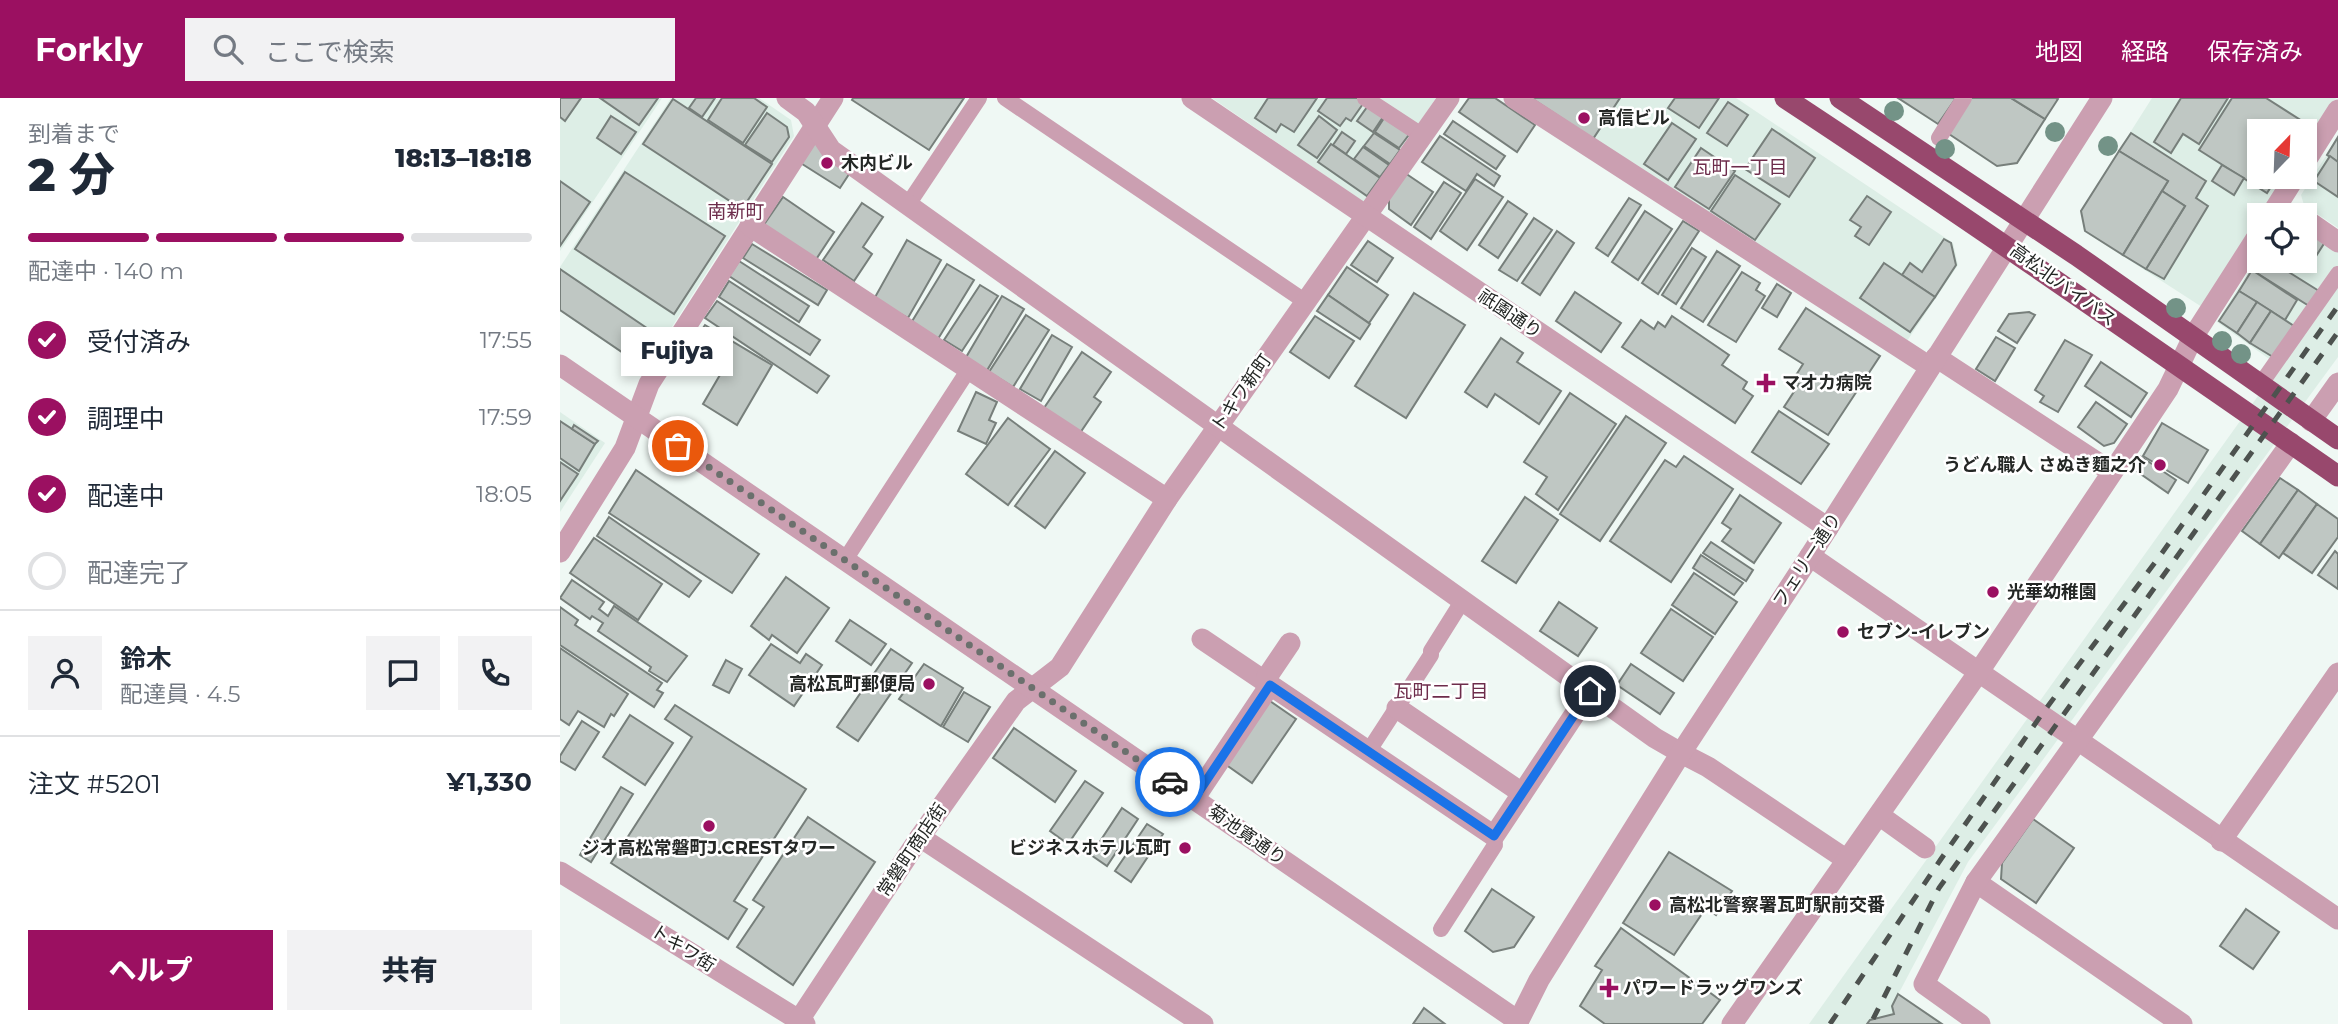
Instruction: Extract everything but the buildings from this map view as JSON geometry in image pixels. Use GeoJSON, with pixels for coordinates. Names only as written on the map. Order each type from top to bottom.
{"type":"FeatureCollection","features":[{"type":"Feature","properties":{"kind":"highway","name":"高松北バイパス"},"geometry":{"type":"LineString","coordinates":[[1785,98],[2007,246],[2338,476]]}},
{"type":"Feature","properties":{"kind":"highway","name":"高松北バイパス"},"geometry":{"type":"LineString","coordinates":[[1840,98],[2193,337],[2338,439]]}},
{"type":"Feature","properties":{"kind":"street"},"geometry":{"type":"LineString","coordinates":[[787,98],[806,112],[831,150],[909,203],[1655,738],[1708,767],[1847,860]]}},
{"type":"Feature","properties":{"kind":"street"},"geometry":{"type":"LineString","coordinates":[[560,552],[625,448],[649,384],[833,98]]}},
{"type":"Feature","properties":{"kind":"street","name":"祇園通り"},"geometry":{"type":"LineString","coordinates":[[1192,98],[1828,528]]}},
{"type":"Feature","properties":{"kind":"street","name":"トキワ新町"},"geometry":{"type":"LineString","coordinates":[[1033,688],[1060,667],[1218,424],[1449,98]]}},
{"type":"Feature","properties":{"kind":"street"},"geometry":{"type":"LineString","coordinates":[[1514,98],[2112,472]]}},
{"type":"Feature","properties":{"kind":"street","name":"フェリー通り"},"geometry":{"type":"LineString","coordinates":[[1518,1023],[1539,980],[1681,753],[2102,98]]}},
{"type":"Feature","properties":{"kind":"street"},"geometry":{"type":"LineString","coordinates":[[2317,143],[2338,110]]}},
{"type":"Feature","properties":{"kind":"street"},"geometry":{"type":"LineString","coordinates":[[750,226],[1167,499]]}},
{"type":"Feature","properties":{"kind":"street"},"geometry":{"type":"LineString","coordinates":[[2317,227],[2338,242]]}},
{"type":"Feature","properties":{"kind":"street"},"geometry":{"type":"LineString","coordinates":[[1732,1024],[1978,673],[2168,389],[2193,337],[2247,253]]}},
{"type":"Feature","properties":{"kind":"street","name":"菊池寛通り"},"geometry":{"type":"LineString","coordinates":[[560,365],[1518,1023]]}},
{"type":"Feature","properties":{"kind":"street"},"geometry":{"type":"LineString","coordinates":[[2311,421],[2338,383]]}},
{"type":"Feature","properties":{"kind":"street"},"geometry":{"type":"LineString","coordinates":[[1980,1024],[1924,985],[1976,882],[2291,443]]}},
{"type":"Feature","properties":{"kind":"street"},"geometry":{"type":"LineString","coordinates":[[1810,556],[2338,919]]}},
{"type":"Feature","properties":{"kind":"street"},"geometry":{"type":"LineString","coordinates":[[1202,639],[1494,836],[1590,691]]}},
{"type":"Feature","properties":{"kind":"street"},"geometry":{"type":"LineString","coordinates":[[1270,685],[1267,677],[1290,643]]}},
{"type":"Feature","properties":{"kind":"street"},"geometry":{"type":"LineString","coordinates":[[2221,841],[2338,673]]}},
{"type":"Feature","properties":{"kind":"street"},"geometry":{"type":"LineString","coordinates":[[1194,799],[1270,685]]}},
{"type":"Feature","properties":{"kind":"street","name":"常磐町商店街"},"geometry":{"type":"LineString","coordinates":[[802,1022],[920,837],[1016,701],[1033,688]]}},
{"type":"Feature","properties":{"kind":"street"},"geometry":{"type":"LineString","coordinates":[[1397,708],[1522,793]]}},
{"type":"Feature","properties":{"kind":"street"},"geometry":{"type":"LineString","coordinates":[[1879,816],[1925,848]]}},
{"type":"Feature","properties":{"kind":"street"},"geometry":{"type":"LineString","coordinates":[[920,837],[1203,1024]]}},
{"type":"Feature","properties":{"kind":"street","name":"トキワ街"},"geometry":{"type":"LineString","coordinates":[[560,872],[802,1022]]}},
{"type":"Feature","properties":{"kind":"street"},"geometry":{"type":"LineString","coordinates":[[1976,882],[2182,1024]]}},
{"type":"Feature","properties":{"kind":"lane"},"geometry":{"type":"LineString","coordinates":[[909,203],[979,98]]}},
{"type":"Feature","properties":{"kind":"lane"},"geometry":{"type":"LineString","coordinates":[[1005,98],[1306,302]]}},
{"type":"Feature","properties":{"kind":"lane"},"geometry":{"type":"LineString","coordinates":[[1365,98],[1423,136]]}},
{"type":"Feature","properties":{"kind":"lane"},"geometry":{"type":"LineString","coordinates":[[1938,138],[1964,98]]}},
{"type":"Feature","properties":{"kind":"lane"},"geometry":{"type":"LineString","coordinates":[[2260,385],[2338,274]]}},
{"type":"Feature","properties":{"kind":"lane"},"geometry":{"type":"LineString","coordinates":[[845,560],[969,369]]}},
{"type":"Feature","properties":{"kind":"lane"},"geometry":{"type":"LineString","coordinates":[[1368,752],[1463,600]]}},
{"type":"Feature","properties":{"kind":"lane"},"geometry":{"type":"LineString","coordinates":[[1441,929],[1495,845],[1494,836]]}},
{"type":"Feature","properties":{"kind":"shaded area"},"geometry":{"type":"Polygon","coordinates":[[[560,98],[662,98],[560,251],[560,98]]]}},
{"type":"Feature","properties":{"kind":"shaded area"},"geometry":{"type":"Polygon","coordinates":[[[671,98],[759,98],[791,120],[794,136],[645,369],[560,311],[560,267],[671,98]]]}},
{"type":"Feature","properties":{"kind":"shaded area"},"geometry":{"type":"Polygon","coordinates":[[[1212,98],[1436,98],[1365,203],[1212,98]]]}},
{"type":"Feature","properties":{"kind":"shaded area"},"geometry":{"type":"Polygon","coordinates":[[[1525,98],[1736,98],[1953,243],[1958,265],[1905,344],[1525,98]]]}},
{"type":"Feature","properties":{"kind":"shaded area"},"geometry":{"type":"Polygon","coordinates":[[[2152,98],[2336,98],[2317,127],[2317,119],[2247,119],[2247,189],[2277,189],[2268,203],[2247,203],[2247,237],[2202,307],[2084,231],[2081,210],[2152,98]]]}},
{"type":"Feature","properties":{"kind":"shaded area"},"geometry":{"type":"Polygon","coordinates":[[[2338,137],[2338,228],[2317,214],[2317,203],[2303,203],[2301,195],[2305,189],[2317,189],[2317,170],[2338,137]]]}},
{"type":"Feature","properties":{"kind":"shaded area"},"geometry":{"type":"Polygon","coordinates":[[[2317,237],[2338,250],[2338,267],[2272,361],[2217,322],[2248,273],[2317,273],[2317,237]]]}},
{"type":"Feature","properties":{"kind":"shaded area"},"geometry":{"type":"Polygon","coordinates":[[[2338,284],[2338,357],[1968,862],[1892,1006],[1894,1014],[1870,1020],[1867,1024],[1809,1024],[2338,284]]]}},
{"type":"Feature","properties":{"kind":"shaded area"},"geometry":{"type":"Polygon","coordinates":[[[560,412],[605,443],[560,512],[560,412]]]}},
{"type":"Feature","properties":{"kind":"railway"},"geometry":{"type":"LineString","coordinates":[[1830,1024],[2042,714],[2162,553],[2338,306]]}},
{"type":"Feature","properties":{"kind":"railway"},"geometry":{"type":"LineString","coordinates":[[1873,1019],[1939,888],[2338,332]]}},
{"type":"Feature","properties":{"kind":"way so far"},"geometry":{"type":"LineString","coordinates":[[678,446],[1170,782]]}},
{"type":"Feature","properties":{"kind":"place","name":"高信ビル"},"geometry":{"type":"Point","coordinates":[1584,118]}},
{"type":"Feature","properties":{"kind":"place","name":"木内ビル"},"geometry":{"type":"Point","coordinates":[827,163]}},
{"type":"Feature","properties":{"kind":"place","name":"マオカ病院"},"geometry":{"type":"Point","coordinates":[1766,383]}},
{"type":"Feature","properties":{"kind":"place","name":"Fujiya"},"geometry":{"type":"Point","coordinates":[678,446]}},
{"type":"Feature","properties":{"kind":"place","name":"うどん職人 さぬき麵之介"},"geometry":{"type":"Point","coordinates":[2160,465]}},
{"type":"Feature","properties":{"kind":"place","name":"光華幼稚園"},"geometry":{"type":"Point","coordinates":[1993,592]}},
{"type":"Feature","properties":{"kind":"place","name":"セブン-イレブン"},"geometry":{"type":"Point","coordinates":[1843,632]}},
{"type":"Feature","properties":{"kind":"place","name":"高松瓦町郵便局"},"geometry":{"type":"Point","coordinates":[929,684]}},
{"type":"Feature","properties":{"kind":"place","name":"ジオ高松常磐町J.CRESTタワー"},"geometry":{"type":"Point","coordinates":[709,826]}},
{"type":"Feature","properties":{"kind":"place","name":"ビジネスホテル瓦町"},"geometry":{"type":"Point","coordinates":[1185,848]}},
{"type":"Feature","properties":{"kind":"place","name":"高松北警察署瓦町駅前交番"},"geometry":{"type":"Point","coordinates":[1655,905]}},
{"type":"Feature","properties":{"kind":"place","name":"パワードラッグワンズ"},"geometry":{"type":"Point","coordinates":[1609,988]}},
{"type":"Feature","properties":{"kind":"district","name":"瓦町一丁目"},"geometry":{"type":"Point","coordinates":[1740,167]}},
{"type":"Feature","properties":{"kind":"district","name":"南新町"},"geometry":{"type":"Point","coordinates":[736,211]}},
{"type":"Feature","properties":{"kind":"district","name":"瓦町二丁目"},"geometry":{"type":"Point","coordinates":[1441,691]}},
{"type":"Feature","properties":{"kind":"route"},"geometry":{"type":"LineString","coordinates":[[1170,782],[1194,799],[1270,685],[1494,836],[1590,691]]}}]}
